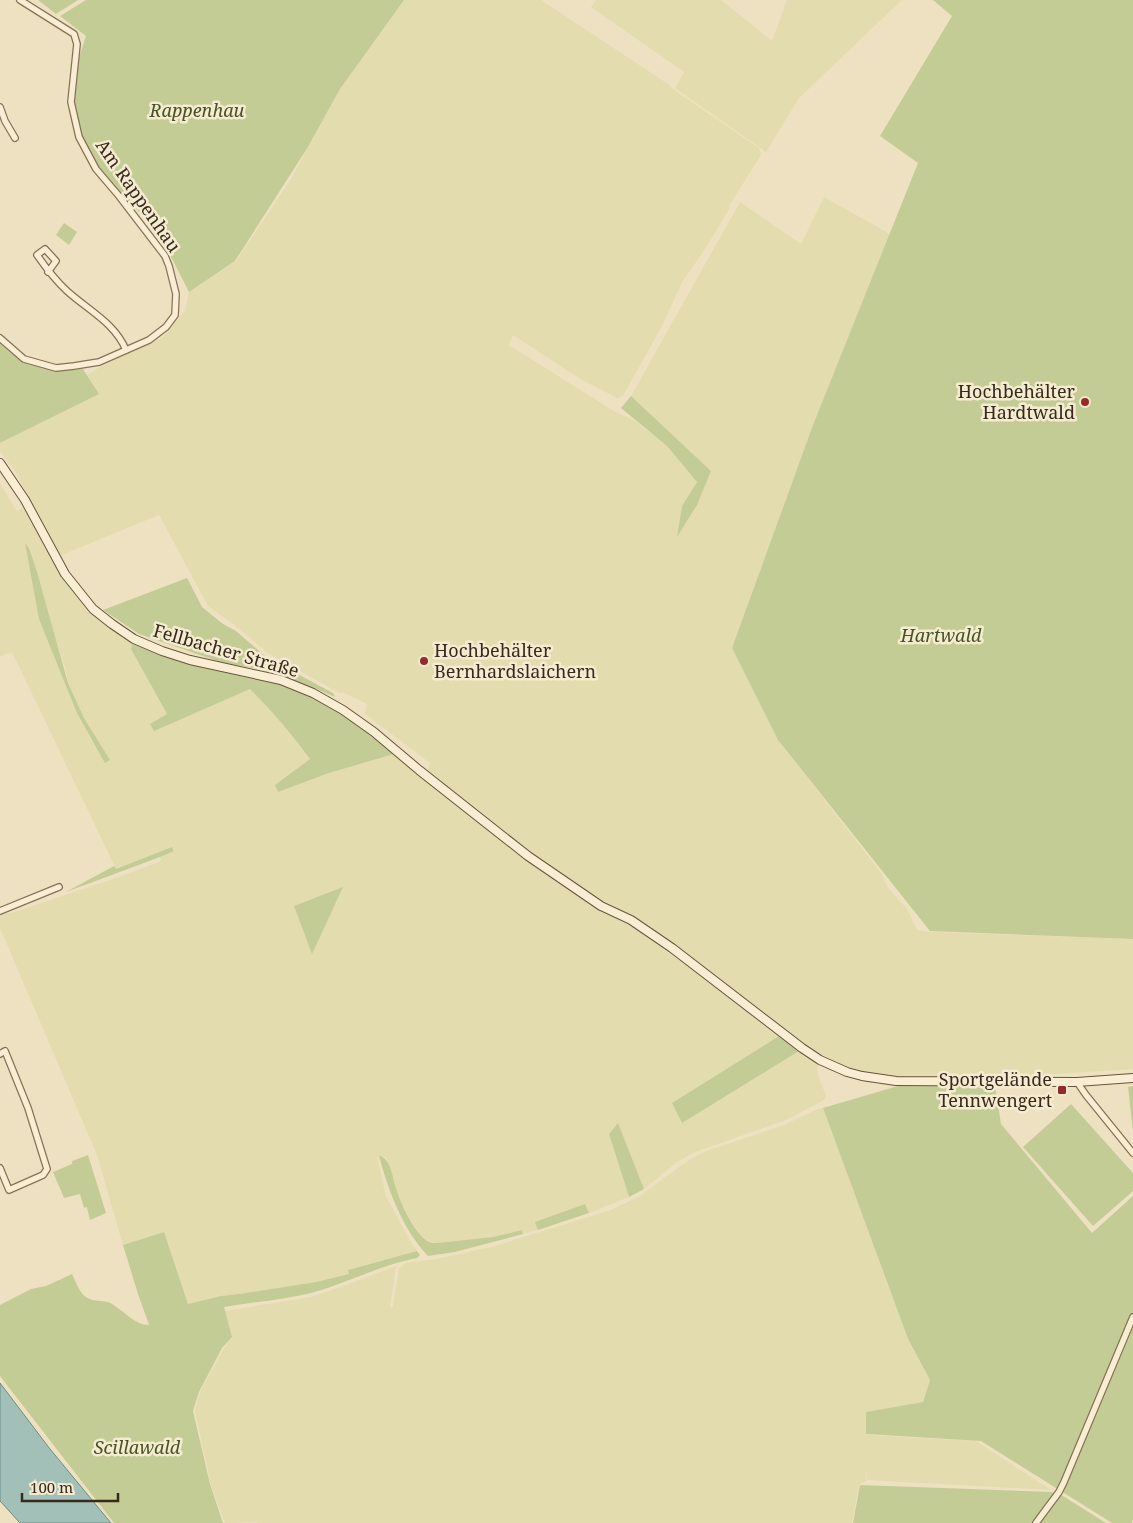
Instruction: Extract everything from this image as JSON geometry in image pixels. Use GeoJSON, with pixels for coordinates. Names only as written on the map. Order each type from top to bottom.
{"type":"FeatureCollection","features":[{"type":"Feature","properties":{"kind":"main road","name":"Fellbacher Straße"},"geometry":{"type":"LineString","coordinates":[[0,463],[12,478],[25,500],[65,574],[93,609],[112,624],[145,644],[173,656],[269,677],[313,693],[356,719],[528,856],[601,906],[631,920],[656,937],[820,1060],[855,1074],[896,1081],[1077,1082],[1133,1078]]}},
{"type":"Feature","properties":{"kind":"street","name":"Am Rappenhau"},"geometry":{"type":"LineString","coordinates":[[20,0],[74,34],[77,44],[70,102],[79,136],[96,169],[158,246],[169,266],[176,294],[174,316],[166,327],[148,340],[126,350]]}},
{"type":"Feature","properties":{"kind":"street"},"geometry":{"type":"LineString","coordinates":[[0,107],[5,121],[15,138]]}},
{"type":"Feature","properties":{"kind":"street"},"geometry":{"type":"LineString","coordinates":[[0,338],[24,359],[56,368],[99,362],[126,350],[113,328],[66,290],[48,272]]}},
{"type":"Feature","properties":{"kind":"street"},"geometry":{"type":"LineString","coordinates":[[0,911],[59,887]]}},
{"type":"Feature","properties":{"kind":"street"},"geometry":{"type":"LineString","coordinates":[[0,1168],[9,1190],[43,1175],[47,1169],[28,1108],[2,1052]]}},
{"type":"Feature","properties":{"kind":"street"},"geometry":{"type":"LineString","coordinates":[[1077,1082],[1133,1154]]}},
{"type":"Feature","properties":{"kind":"street"},"geometry":{"type":"LineString","coordinates":[[1036,1523],[1059,1492],[1064,1482],[1133,1318]]}},
{"type":"Feature","properties":{"kind":"shaded area"},"geometry":{"type":"Polygon","coordinates":[[[404,0],[541,0],[668,84],[759,148],[761,155],[703,252],[682,282],[663,324],[623,396],[617,398],[582,380],[513,335],[509,345],[612,410],[635,421],[667,446],[697,482],[682,506],[677,536],[697,505],[711,471],[631,396],[740,202],[801,244],[824,197],[890,234],[813,425],[732,648],[778,740],[882,874],[888,888],[907,909],[917,930],[1133,939],[1133,1069],[992,1078],[882,1077],[847,1067],[808,1047],[676,947],[639,921],[584,890],[526,848],[428,771],[430,763],[365,714],[367,704],[344,693],[339,693],[268,653],[208,606],[159,515],[59,556],[15,471],[0,452],[0,443],[98,394],[88,375],[98,368],[163,337],[185,311],[189,292],[236,261],[291,179],[340,89],[404,0]]]}},
{"type":"Feature","properties":{"kind":"shaded area"},"geometry":{"type":"Polygon","coordinates":[[[596,0],[721,0],[772,41],[787,0],[902,0],[799,98],[766,152],[675,88],[684,72],[591,7],[596,0]]]}},
{"type":"Feature","properties":{"kind":"shaded area"},"geometry":{"type":"Polygon","coordinates":[[[0,484],[17,511],[23,508],[74,593],[105,624],[132,643],[131,649],[167,714],[250,689],[284,724],[310,759],[276,785],[278,792],[329,773],[394,754],[522,855],[591,905],[634,928],[779,1036],[672,1103],[682,1122],[799,1051],[818,1063],[818,1075],[826,1096],[824,1100],[786,1120],[695,1152],[677,1162],[644,1189],[618,1124],[609,1134],[629,1197],[589,1213],[585,1204],[536,1222],[538,1230],[523,1234],[522,1230],[493,1237],[437,1243],[429,1242],[421,1235],[409,1218],[396,1189],[386,1158],[377,1157],[386,1196],[417,1251],[348,1270],[349,1274],[316,1282],[221,1296],[188,1304],[164,1232],[123,1245],[97,1155],[0,928],[0,913],[11,913],[113,879],[161,861],[160,857],[174,850],[172,847],[116,869],[12,652],[0,656],[0,484]],[[29,548],[39,619],[88,732],[105,762],[109,759],[84,718],[68,683],[66,670],[47,613],[29,548]]]}},
{"type":"Feature","properties":{"kind":"shaded area"},"geometry":{"type":"Polygon","coordinates":[[[823,1108],[908,1340],[930,1380],[923,1402],[866,1412],[866,1435],[976,1441],[1051,1490],[867,1480],[866,1465],[866,1481],[859,1485],[852,1523],[225,1523],[211,1485],[195,1411],[200,1392],[232,1337],[225,1311],[311,1297],[396,1266],[390,1307],[393,1307],[399,1268],[405,1263],[437,1259],[491,1247],[611,1210],[638,1197],[689,1160],[706,1151],[784,1125],[823,1108]]]}},
{"type":"Feature","properties":{"kind":"green space"},"geometry":{"type":"Polygon","coordinates":[[[38,0],[78,0],[56,14],[38,0]]]}},
{"type":"Feature","properties":{"kind":"green space","name":"Rappenhau"},"geometry":{"type":"Polygon","coordinates":[[[86,0],[404,0],[340,89],[308,147],[235,261],[189,292],[160,235],[87,158],[69,88],[86,36],[60,16],[86,0]]]}},
{"type":"Feature","properties":{"kind":"green space","name":"Hartwald"},"geometry":{"type":"Polygon","coordinates":[[[933,0],[1133,0],[1133,939],[930,931],[778,740],[732,648],[813,425],[918,163],[880,136],[952,16],[933,0]]]}},
{"type":"Feature","properties":{"kind":"green space"},"geometry":{"type":"Polygon","coordinates":[[[64,223],[77,232],[69,245],[56,235],[64,223]]]}},
{"type":"Feature","properties":{"kind":"green space"},"geometry":{"type":"Polygon","coordinates":[[[0,342],[24,361],[53,371],[83,369],[99,394],[0,443],[0,342]]]}},
{"type":"Feature","properties":{"kind":"green space"},"geometry":{"type":"Polygon","coordinates":[[[631,396],[711,471],[697,505],[677,537],[682,506],[697,482],[667,446],[621,408],[631,396]]]}},
{"type":"Feature","properties":{"kind":"green space"},"geometry":{"type":"Polygon","coordinates":[[[25,543],[29,548],[37,572],[68,683],[84,718],[110,760],[105,763],[77,713],[39,619],[25,543]]]}},
{"type":"Feature","properties":{"kind":"green space"},"geometry":{"type":"Polygon","coordinates":[[[187,578],[202,607],[223,624],[236,631],[266,657],[333,693],[335,697],[260,669],[223,663],[139,634],[103,610],[187,578]]]}},
{"type":"Feature","properties":{"kind":"green space"},"geometry":{"type":"Polygon","coordinates":[[[132,643],[183,662],[301,691],[336,710],[394,754],[329,773],[278,792],[275,785],[310,759],[258,697],[250,689],[154,731],[150,724],[167,714],[131,649],[132,643]]]}},
{"type":"Feature","properties":{"kind":"green space"},"geometry":{"type":"Polygon","coordinates":[[[172,847],[174,851],[160,857],[66,892],[114,866],[116,869],[172,847]]]}},
{"type":"Feature","properties":{"kind":"green space"},"geometry":{"type":"Polygon","coordinates":[[[343,887],[312,954],[294,906],[343,887]]]}},
{"type":"Feature","properties":{"kind":"green space"},"geometry":{"type":"Polygon","coordinates":[[[779,1036],[799,1051],[682,1123],[672,1103],[779,1036]]]}},
{"type":"Feature","properties":{"kind":"green space"},"geometry":{"type":"Polygon","coordinates":[[[898,1086],[995,1086],[1001,1124],[1092,1233],[1133,1196],[1132,1523],[1112,1523],[981,1441],[866,1434],[866,1412],[923,1402],[930,1380],[908,1339],[823,1108],[898,1086]]]}},
{"type":"Feature","properties":{"kind":"green space"},"geometry":{"type":"Polygon","coordinates":[[[1133,1086],[1133,1131],[1128,1087],[1133,1086]]]}},
{"type":"Feature","properties":{"kind":"green space"},"geometry":{"type":"Polygon","coordinates":[[[1071,1104],[1133,1173],[1133,1191],[1093,1226],[1023,1147],[1071,1104]]]}},
{"type":"Feature","properties":{"kind":"green space"},"geometry":{"type":"Polygon","coordinates":[[[618,1123],[644,1189],[629,1197],[609,1134],[618,1123]]]}},
{"type":"Feature","properties":{"kind":"green space"},"geometry":{"type":"Polygon","coordinates":[[[88,1155],[106,1213],[90,1220],[87,1207],[84,1208],[80,1194],[64,1198],[53,1172],[72,1164],[72,1161],[88,1155]]]}},
{"type":"Feature","properties":{"kind":"green space"},"geometry":{"type":"Polygon","coordinates":[[[379,1156],[385,1159],[390,1166],[398,1194],[409,1218],[418,1233],[429,1242],[437,1243],[493,1237],[522,1230],[523,1234],[455,1252],[428,1256],[404,1222],[387,1183],[379,1156]]]}},
{"type":"Feature","properties":{"kind":"green space"},"geometry":{"type":"Polygon","coordinates":[[[585,1204],[589,1213],[538,1230],[535,1222],[585,1204]]]}},
{"type":"Feature","properties":{"kind":"green space","name":"Scillawald"},"geometry":{"type":"Polygon","coordinates":[[[164,1232],[188,1304],[221,1296],[316,1282],[349,1274],[348,1270],[417,1251],[420,1255],[417,1258],[390,1265],[311,1293],[224,1307],[232,1337],[222,1348],[199,1392],[193,1411],[210,1484],[223,1523],[114,1523],[0,1376],[0,1305],[31,1289],[46,1286],[72,1274],[86,1297],[109,1303],[139,1323],[149,1325],[123,1245],[164,1232]]]}},
{"type":"Feature","properties":{"kind":"green space"},"geometry":{"type":"Polygon","coordinates":[[[860,1485],[1051,1492],[1063,1496],[1106,1523],[853,1523],[860,1485]]]}},
{"type":"Feature","properties":{"kind":"water"},"geometry":{"type":"Polygon","coordinates":[[[0,1383],[50,1449],[111,1523],[20,1523],[0,1501],[0,1383]]]}},
{"type":"Feature","properties":{"kind":"place","name":"Hochbehälter Hardtwald"},"geometry":{"type":"Point","coordinates":[1085,402]}},
{"type":"Feature","properties":{"kind":"place","name":"Hochbehälter Bernhardslaichern"},"geometry":{"type":"Point","coordinates":[424,661]}},
{"type":"Feature","properties":{"kind":"place","name":"Sportgelände Tennwengert"},"geometry":{"type":"Point","coordinates":[1062,1090]}}]}
